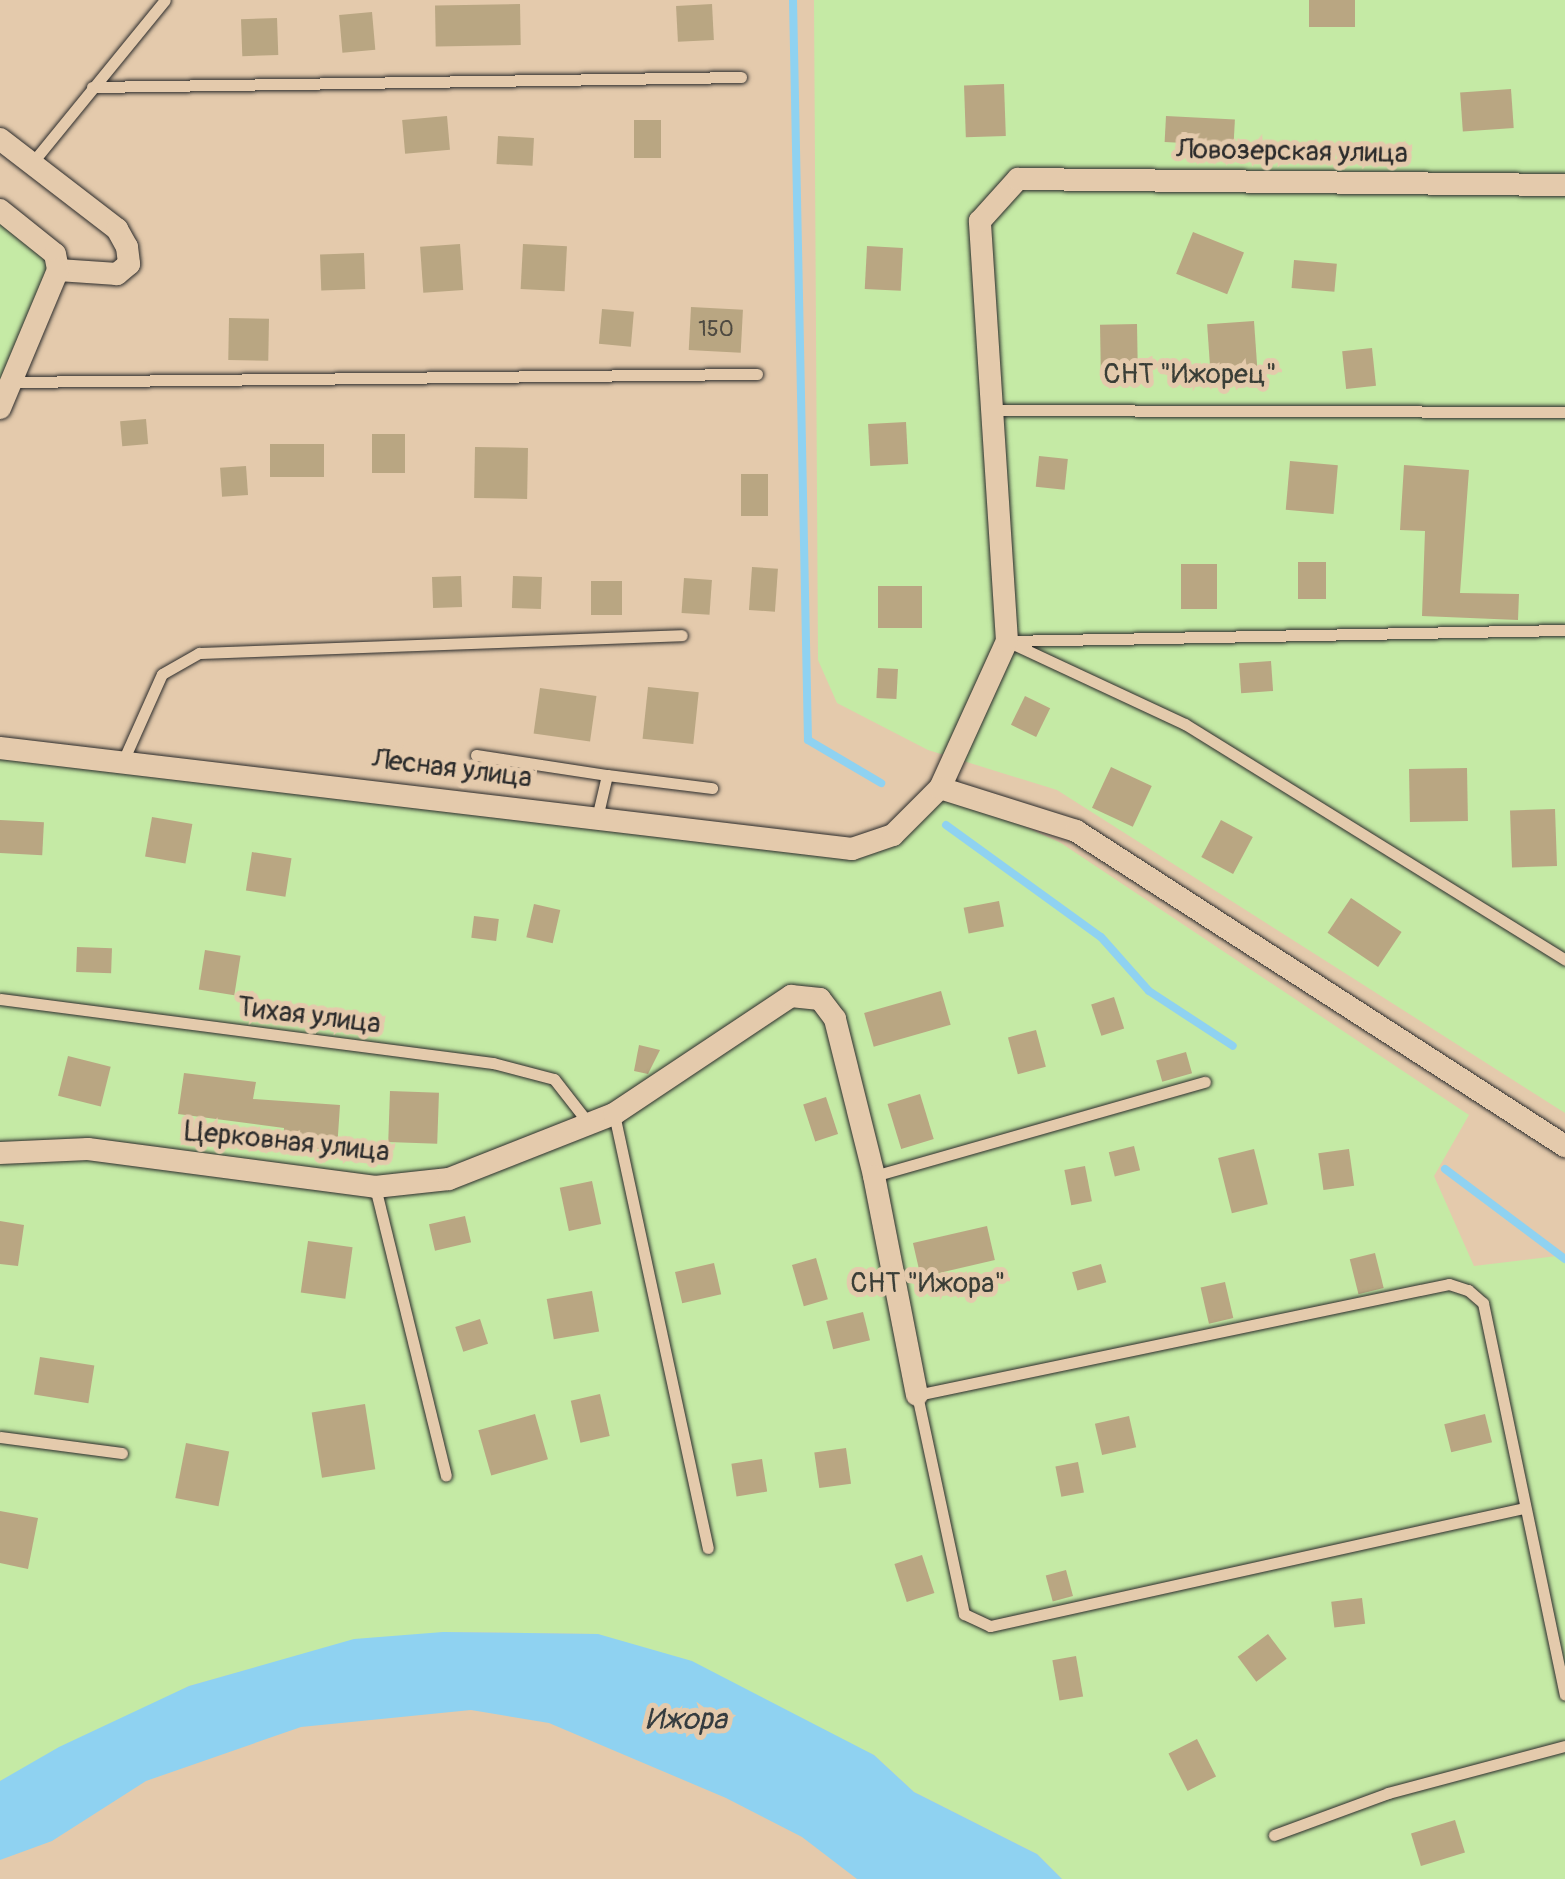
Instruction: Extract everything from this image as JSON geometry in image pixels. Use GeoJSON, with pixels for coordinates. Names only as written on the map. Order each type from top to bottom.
{"type":"FeatureCollection","features":[{"type":"Feature","properties":{"kind":"street"},"geometry":{"type":"LineString","coordinates":[[0,139],[127,247],[128,264],[117,274],[58,270]]}},
{"type":"Feature","properties":{"kind":"street","name":"Ловозерская улица"},"geometry":{"type":"LineString","coordinates":[[988,410],[980,221],[1018,179],[1565,185]]}},
{"type":"Feature","properties":{"kind":"street"},"geometry":{"type":"LineString","coordinates":[[0,210],[55,254],[58,270],[0,408]]}},
{"type":"Feature","properties":{"kind":"street"},"geometry":{"type":"LineString","coordinates":[[988,410],[1006,641],[940,788],[1076,831],[1563,1139]]}},
{"type":"Feature","properties":{"kind":"street","name":"Лесная улица"},"geometry":{"type":"LineString","coordinates":[[0,748],[852,849],[894,835],[940,788]]}},
{"type":"Feature","properties":{"kind":"street","name":"Церковная улица"},"geometry":{"type":"LineString","coordinates":[[0,1153],[88,1149],[375,1186],[450,1178],[614,1114],[791,996],[820,999],[835,1019],[874,1176]]}},
{"type":"Feature","properties":{"kind":"street"},"geometry":{"type":"LineString","coordinates":[[874,1176],[917,1395]]}},
{"type":"Feature","properties":{"kind":"lane"},"geometry":{"type":"LineString","coordinates":[[32,164],[165,0]]}},
{"type":"Feature","properties":{"kind":"lane"},"geometry":{"type":"LineString","coordinates":[[92,87],[741,77]]}},
{"type":"Feature","properties":{"kind":"lane"},"geometry":{"type":"LineString","coordinates":[[12,382],[758,374]]}},
{"type":"Feature","properties":{"kind":"lane"},"geometry":{"type":"LineString","coordinates":[[988,410],[1565,412]]}},
{"type":"Feature","properties":{"kind":"lane"},"geometry":{"type":"LineString","coordinates":[[1006,641],[1565,630]]}},
{"type":"Feature","properties":{"kind":"lane"},"geometry":{"type":"LineString","coordinates":[[122,761],[162,674],[199,653],[682,635]]}},
{"type":"Feature","properties":{"kind":"lane"},"geometry":{"type":"LineString","coordinates":[[1006,641],[1185,724],[1565,960]]}},
{"type":"Feature","properties":{"kind":"lane"},"geometry":{"type":"LineString","coordinates":[[476,755],[712,788]]}},
{"type":"Feature","properties":{"kind":"lane"},"geometry":{"type":"LineString","coordinates":[[598,818],[607,775]]}},
{"type":"Feature","properties":{"kind":"lane","name":"Тихая улица"},"geometry":{"type":"LineString","coordinates":[[0,999],[494,1063],[554,1079],[590,1124]]}},
{"type":"Feature","properties":{"kind":"lane"},"geometry":{"type":"LineString","coordinates":[[874,1176],[1205,1082]]}},
{"type":"Feature","properties":{"kind":"lane"},"geometry":{"type":"LineString","coordinates":[[614,1114],[708,1548]]}},
{"type":"Feature","properties":{"kind":"lane"},"geometry":{"type":"LineString","coordinates":[[375,1186],[446,1475]]}},
{"type":"Feature","properties":{"kind":"lane"},"geometry":{"type":"LineString","coordinates":[[1524,1508],[990,1626],[964,1614],[917,1395],[1448,1284],[1483,1303],[1565,1694]]}},
{"type":"Feature","properties":{"kind":"lane"},"geometry":{"type":"LineString","coordinates":[[0,1437],[122,1453]]}},
{"type":"Feature","properties":{"kind":"lane"},"geometry":{"type":"LineString","coordinates":[[1274,1836],[1388,1792],[1565,1746]]}},
{"type":"Feature","properties":{"kind":"green space","name":"СНТ \"Ижорец\""},"geometry":{"type":"Polygon","coordinates":[[[814,0],[1565,0],[1565,1113],[1057,790],[928,750],[837,703],[818,660],[814,0]]]}},
{"type":"Feature","properties":{"kind":"green space"},"geometry":{"type":"Polygon","coordinates":[[[0,210],[55,254],[0,408],[0,210]]]}},
{"type":"Feature","properties":{"kind":"green space","name":"СНТ \"Ижора\""},"geometry":{"type":"Polygon","coordinates":[[[0,748],[852,849],[893,835],[940,788],[1061,843],[1469,1115],[1434,1176],[1474,1266],[1565,1255],[1565,1879],[1062,1879],[1037,1854],[914,1792],[874,1755],[598,1634],[443,1632],[261,1666],[189,1686],[0,1781],[0,748]]]}},
{"type":"Feature","properties":{"kind":"water","name":"Ижора"},"geometry":{"type":"Polygon","coordinates":[[[443,1632],[598,1634],[692,1661],[874,1755],[914,1792],[1037,1854],[1062,1879],[857,1879],[802,1837],[726,1798],[549,1723],[471,1710],[301,1727],[146,1781],[52,1841],[0,1860],[0,1781],[59,1747],[189,1686],[354,1639],[443,1632]]]}},
{"type":"Feature","properties":{"kind":"building"},"geometry":{"type":"Polygon","coordinates":[[[1309,0],[1355,0],[1355,27],[1309,27],[1309,0]]]}},
{"type":"Feature","properties":{"kind":"building"},"geometry":{"type":"Polygon","coordinates":[[[520,4],[521,45],[436,46],[435,5],[520,4]]]}},
{"type":"Feature","properties":{"kind":"building"},"geometry":{"type":"Polygon","coordinates":[[[712,4],[714,40],[678,42],[676,6],[712,4]]]}},
{"type":"Feature","properties":{"kind":"building"},"geometry":{"type":"Polygon","coordinates":[[[372,12],[375,50],[342,53],[339,15],[372,12]]]}},
{"type":"Feature","properties":{"kind":"building"},"geometry":{"type":"Polygon","coordinates":[[[277,18],[278,55],[242,56],[241,19],[277,18]]]}},
{"type":"Feature","properties":{"kind":"building"},"geometry":{"type":"Polygon","coordinates":[[[1004,84],[1006,136],[966,137],[964,85],[1004,84]]]}},
{"type":"Feature","properties":{"kind":"building"},"geometry":{"type":"Polygon","coordinates":[[[1511,89],[1514,128],[1463,131],[1460,93],[1511,89]]]}},
{"type":"Feature","properties":{"kind":"building"},"geometry":{"type":"Polygon","coordinates":[[[447,116],[450,150],[405,154],[402,120],[447,116]]]}},
{"type":"Feature","properties":{"kind":"building"},"geometry":{"type":"Polygon","coordinates":[[[1166,116],[1235,120],[1234,146],[1165,142],[1166,116]]]}},
{"type":"Feature","properties":{"kind":"building"},"geometry":{"type":"Polygon","coordinates":[[[634,120],[661,120],[661,158],[634,158],[634,120]]]}},
{"type":"Feature","properties":{"kind":"building"},"geometry":{"type":"Polygon","coordinates":[[[498,136],[534,138],[532,166],[497,164],[498,136]]]}},
{"type":"Feature","properties":{"kind":"building"},"geometry":{"type":"Polygon","coordinates":[[[1193,232],[1244,253],[1227,294],[1176,274],[1193,232]]]}},
{"type":"Feature","properties":{"kind":"building"},"geometry":{"type":"Polygon","coordinates":[[[460,244],[463,290],[423,293],[420,247],[460,244]]]}},
{"type":"Feature","properties":{"kind":"building"},"geometry":{"type":"Polygon","coordinates":[[[523,244],[567,246],[565,291],[521,289],[523,244]]]}},
{"type":"Feature","properties":{"kind":"building"},"geometry":{"type":"Polygon","coordinates":[[[867,246],[903,248],[901,291],[865,289],[867,246]]]}},
{"type":"Feature","properties":{"kind":"building"},"geometry":{"type":"Polygon","coordinates":[[[364,253],[365,289],[321,291],[320,255],[364,253]]]}},
{"type":"Feature","properties":{"kind":"building"},"geometry":{"type":"Polygon","coordinates":[[[1294,260],[1337,264],[1334,292],[1292,288],[1294,260]]]}},
{"type":"Feature","properties":{"kind":"building"},"geometry":{"type":"Polygon","coordinates":[[[691,307],[743,310],[741,353],[689,350],[691,307]]]}},
{"type":"Feature","properties":{"kind":"building"},"geometry":{"type":"Polygon","coordinates":[[[602,309],[634,312],[631,347],[599,344],[602,309]]]}},
{"type":"Feature","properties":{"kind":"building"},"geometry":{"type":"Polygon","coordinates":[[[229,318],[269,319],[268,361],[228,360],[229,318]]]}},
{"type":"Feature","properties":{"kind":"building"},"geometry":{"type":"Polygon","coordinates":[[[1254,321],[1257,366],[1210,369],[1207,324],[1254,321]]]}},
{"type":"Feature","properties":{"kind":"building"},"geometry":{"type":"Polygon","coordinates":[[[1137,324],[1138,369],[1101,370],[1100,325],[1137,324]]]}},
{"type":"Feature","properties":{"kind":"building"},"geometry":{"type":"Polygon","coordinates":[[[1372,348],[1376,386],[1346,389],[1342,351],[1372,348]]]}},
{"type":"Feature","properties":{"kind":"building"},"geometry":{"type":"Polygon","coordinates":[[[146,419],[148,444],[122,446],[120,421],[146,419]]]}},
{"type":"Feature","properties":{"kind":"building"},"geometry":{"type":"Polygon","coordinates":[[[906,422],[908,464],[870,466],[868,424],[906,422]]]}},
{"type":"Feature","properties":{"kind":"building"},"geometry":{"type":"Polygon","coordinates":[[[372,434],[405,434],[405,473],[372,473],[372,434]]]}},
{"type":"Feature","properties":{"kind":"building"},"geometry":{"type":"Polygon","coordinates":[[[270,444],[324,444],[324,477],[270,477],[270,444]]]}},
{"type":"Feature","properties":{"kind":"building"},"geometry":{"type":"Polygon","coordinates":[[[475,447],[528,448],[527,499],[474,498],[475,447]]]}},
{"type":"Feature","properties":{"kind":"building"},"geometry":{"type":"Polygon","coordinates":[[[1039,456],[1068,459],[1065,490],[1036,487],[1039,456]]]}},
{"type":"Feature","properties":{"kind":"building"},"geometry":{"type":"Polygon","coordinates":[[[1290,461],[1338,465],[1334,514],[1286,510],[1290,461]]]}},
{"type":"Feature","properties":{"kind":"building"},"geometry":{"type":"Polygon","coordinates":[[[1404,465],[1469,470],[1460,593],[1519,594],[1518,620],[1422,616],[1425,531],[1400,530],[1404,465]]]}},
{"type":"Feature","properties":{"kind":"building"},"geometry":{"type":"Polygon","coordinates":[[[246,466],[248,495],[222,497],[220,468],[246,466]]]}},
{"type":"Feature","properties":{"kind":"building"},"geometry":{"type":"Polygon","coordinates":[[[741,474],[768,474],[768,516],[741,516],[741,474]]]}},
{"type":"Feature","properties":{"kind":"building"},"geometry":{"type":"Polygon","coordinates":[[[1298,562],[1326,562],[1326,599],[1298,599],[1298,562]]]}},
{"type":"Feature","properties":{"kind":"building"},"geometry":{"type":"Polygon","coordinates":[[[1181,564],[1217,564],[1217,609],[1181,609],[1181,564]]]}},
{"type":"Feature","properties":{"kind":"building"},"geometry":{"type":"Polygon","coordinates":[[[752,567],[778,569],[775,612],[749,610],[752,567]]]}},
{"type":"Feature","properties":{"kind":"building"},"geometry":{"type":"Polygon","coordinates":[[[461,576],[462,607],[433,608],[432,577],[461,576]]]}},
{"type":"Feature","properties":{"kind":"building"},"geometry":{"type":"Polygon","coordinates":[[[513,576],[542,577],[541,609],[512,608],[513,576]]]}},
{"type":"Feature","properties":{"kind":"building"},"geometry":{"type":"Polygon","coordinates":[[[684,578],[712,580],[709,615],[682,613],[684,578]]]}},
{"type":"Feature","properties":{"kind":"building"},"geometry":{"type":"Polygon","coordinates":[[[591,581],[622,581],[622,615],[591,615],[591,581]]]}},
{"type":"Feature","properties":{"kind":"building"},"geometry":{"type":"Polygon","coordinates":[[[878,586],[922,586],[922,628],[878,628],[878,586]]]}},
{"type":"Feature","properties":{"kind":"building"},"geometry":{"type":"Polygon","coordinates":[[[1271,661],[1273,691],[1241,693],[1239,663],[1271,661]]]}},
{"type":"Feature","properties":{"kind":"building"},"geometry":{"type":"Polygon","coordinates":[[[878,668],[898,669],[896,699],[876,698],[878,668]]]}},
{"type":"Feature","properties":{"kind":"building"},"geometry":{"type":"Polygon","coordinates":[[[648,687],[699,692],[693,744],[643,739],[648,687]]]}},
{"type":"Feature","properties":{"kind":"building"},"geometry":{"type":"Polygon","coordinates":[[[540,688],[596,696],[590,741],[534,734],[540,688]]]}},
{"type":"Feature","properties":{"kind":"building"},"geometry":{"type":"Polygon","coordinates":[[[1025,696],[1050,708],[1036,737],[1011,725],[1025,696]]]}},
{"type":"Feature","properties":{"kind":"building"},"geometry":{"type":"Polygon","coordinates":[[[1111,767],[1152,786],[1133,827],[1092,808],[1111,767]]]}},
{"type":"Feature","properties":{"kind":"building"},"geometry":{"type":"Polygon","coordinates":[[[1467,768],[1468,821],[1410,822],[1409,769],[1467,768]]]}},
{"type":"Feature","properties":{"kind":"building"},"geometry":{"type":"Polygon","coordinates":[[[1555,809],[1557,866],[1512,868],[1510,811],[1555,809]]]}},
{"type":"Feature","properties":{"kind":"building"},"geometry":{"type":"Polygon","coordinates":[[[152,817],[192,824],[185,864],[145,856],[152,817]]]}},
{"type":"Feature","properties":{"kind":"building"},"geometry":{"type":"Polygon","coordinates":[[[0,820],[44,822],[42,855],[0,853],[0,820]]]}},
{"type":"Feature","properties":{"kind":"building"},"geometry":{"type":"Polygon","coordinates":[[[1221,820],[1253,837],[1233,874],[1201,857],[1221,820]]]}},
{"type":"Feature","properties":{"kind":"building"},"geometry":{"type":"Polygon","coordinates":[[[252,852],[292,858],[285,897],[246,891],[252,852]]]}},
{"type":"Feature","properties":{"kind":"building"},"geometry":{"type":"Polygon","coordinates":[[[1351,898],[1402,932],[1378,967],[1328,933],[1351,898]]]}},
{"type":"Feature","properties":{"kind":"building"},"geometry":{"type":"Polygon","coordinates":[[[999,901],[1004,927],[969,933],[964,908],[999,901]]]}},
{"type":"Feature","properties":{"kind":"building"},"geometry":{"type":"Polygon","coordinates":[[[534,904],[560,910],[553,943],[526,937],[534,904]]]}},
{"type":"Feature","properties":{"kind":"building"},"geometry":{"type":"Polygon","coordinates":[[[474,916],[499,919],[496,941],[471,938],[474,916]]]}},
{"type":"Feature","properties":{"kind":"building"},"geometry":{"type":"Polygon","coordinates":[[[77,947],[112,948],[111,973],[76,972],[77,947]]]}},
{"type":"Feature","properties":{"kind":"building"},"geometry":{"type":"Polygon","coordinates":[[[205,950],[241,956],[234,995],[199,990],[205,950]]]}},
{"type":"Feature","properties":{"kind":"building"},"geometry":{"type":"Polygon","coordinates":[[[941,991],[951,1025],[874,1047],[864,1013],[941,991]]]}},
{"type":"Feature","properties":{"kind":"building"},"geometry":{"type":"Polygon","coordinates":[[[1114,997],[1124,1028],[1101,1036],[1091,1004],[1114,997]]]}},
{"type":"Feature","properties":{"kind":"building"},"geometry":{"type":"Polygon","coordinates":[[[1036,1030],[1046,1067],[1018,1074],[1008,1038],[1036,1030]]]}},
{"type":"Feature","properties":{"kind":"building"},"geometry":{"type":"Polygon","coordinates":[[[639,1045],[660,1050],[648,1074],[634,1071],[639,1045]]]}},
{"type":"Feature","properties":{"kind":"building"},"geometry":{"type":"Polygon","coordinates":[[[1186,1052],[1192,1073],[1162,1082],[1156,1061],[1186,1052]]]}},
{"type":"Feature","properties":{"kind":"building"},"geometry":{"type":"Polygon","coordinates":[[[68,1056],[111,1067],[101,1106],[58,1096],[68,1056]]]}},
{"type":"Feature","properties":{"kind":"building"},"geometry":{"type":"Polygon","coordinates":[[[184,1073],[256,1082],[253,1099],[340,1105],[337,1150],[283,1147],[284,1128],[178,1114],[184,1073]]]}},
{"type":"Feature","properties":{"kind":"building"},"geometry":{"type":"Polygon","coordinates":[[[390,1091],[439,1093],[437,1144],[388,1142],[390,1091]]]}},
{"type":"Feature","properties":{"kind":"building"},"geometry":{"type":"Polygon","coordinates":[[[920,1094],[934,1139],[901,1149],[887,1104],[920,1094]]]}},
{"type":"Feature","properties":{"kind":"building"},"geometry":{"type":"Polygon","coordinates":[[[826,1097],[838,1134],[815,1142],[803,1104],[826,1097]]]}},
{"type":"Feature","properties":{"kind":"building"},"geometry":{"type":"Polygon","coordinates":[[[1134,1146],[1140,1170],[1115,1177],[1109,1152],[1134,1146]]]}},
{"type":"Feature","properties":{"kind":"building"},"geometry":{"type":"Polygon","coordinates":[[[1254,1149],[1268,1204],[1232,1213],[1218,1158],[1254,1149]]]}},
{"type":"Feature","properties":{"kind":"building"},"geometry":{"type":"Polygon","coordinates":[[[1349,1149],[1354,1186],[1323,1190],[1318,1153],[1349,1149]]]}},
{"type":"Feature","properties":{"kind":"building"},"geometry":{"type":"Polygon","coordinates":[[[1085,1166],[1092,1201],[1071,1205],[1064,1170],[1085,1166]]]}},
{"type":"Feature","properties":{"kind":"building"},"geometry":{"type":"Polygon","coordinates":[[[592,1181],[601,1224],[569,1231],[560,1188],[592,1181]]]}},
{"type":"Feature","properties":{"kind":"building"},"geometry":{"type":"Polygon","coordinates":[[[465,1216],[471,1242],[435,1251],[429,1224],[465,1216]]]}},
{"type":"Feature","properties":{"kind":"building"},"geometry":{"type":"Polygon","coordinates":[[[0,1221],[24,1225],[18,1266],[0,1264],[0,1221]]]}},
{"type":"Feature","properties":{"kind":"building"},"geometry":{"type":"Polygon","coordinates":[[[987,1226],[995,1260],[921,1277],[913,1243],[987,1226]]]}},
{"type":"Feature","properties":{"kind":"building"},"geometry":{"type":"Polygon","coordinates":[[[308,1241],[353,1247],[345,1299],[301,1292],[308,1241]]]}},
{"type":"Feature","properties":{"kind":"building"},"geometry":{"type":"Polygon","coordinates":[[[1375,1253],[1384,1288],[1358,1294],[1350,1259],[1375,1253]]]}},
{"type":"Feature","properties":{"kind":"building"},"geometry":{"type":"Polygon","coordinates":[[[816,1258],[828,1299],[804,1306],[792,1265],[816,1258]]]}},
{"type":"Feature","properties":{"kind":"building"},"geometry":{"type":"Polygon","coordinates":[[[714,1263],[721,1294],[682,1303],[675,1272],[714,1263]]]}},
{"type":"Feature","properties":{"kind":"building"},"geometry":{"type":"Polygon","coordinates":[[[1101,1264],[1106,1282],[1077,1291],[1072,1272],[1101,1264]]]}},
{"type":"Feature","properties":{"kind":"building"},"geometry":{"type":"Polygon","coordinates":[[[1225,1282],[1233,1318],[1209,1324],[1201,1288],[1225,1282]]]}},
{"type":"Feature","properties":{"kind":"building"},"geometry":{"type":"Polygon","coordinates":[[[592,1291],[599,1331],[554,1339],[547,1299],[592,1291]]]}},
{"type":"Feature","properties":{"kind":"building"},"geometry":{"type":"Polygon","coordinates":[[[863,1312],[870,1340],[833,1349],[826,1321],[863,1312]]]}},
{"type":"Feature","properties":{"kind":"building"},"geometry":{"type":"Polygon","coordinates":[[[480,1319],[488,1344],[463,1352],[455,1327],[480,1319]]]}},
{"type":"Feature","properties":{"kind":"building"},"geometry":{"type":"Polygon","coordinates":[[[40,1357],[94,1366],[88,1403],[34,1395],[40,1357]]]}},
{"type":"Feature","properties":{"kind":"building"},"geometry":{"type":"Polygon","coordinates":[[[600,1394],[610,1436],[580,1443],[571,1401],[600,1394]]]}},
{"type":"Feature","properties":{"kind":"building"},"geometry":{"type":"Polygon","coordinates":[[[365,1404],[375,1469],[322,1478],[312,1412],[365,1404]]]}},
{"type":"Feature","properties":{"kind":"building"},"geometry":{"type":"Polygon","coordinates":[[[535,1414],[548,1459],[491,1475],[478,1430],[535,1414]]]}},
{"type":"Feature","properties":{"kind":"building"},"geometry":{"type":"Polygon","coordinates":[[[1485,1414],[1492,1442],[1451,1452],[1444,1424],[1485,1414]]]}},
{"type":"Feature","properties":{"kind":"building"},"geometry":{"type":"Polygon","coordinates":[[[1129,1416],[1136,1447],[1102,1455],[1095,1424],[1129,1416]]]}},
{"type":"Feature","properties":{"kind":"building"},"geometry":{"type":"Polygon","coordinates":[[[186,1443],[229,1451],[219,1506],[175,1498],[186,1443]]]}},
{"type":"Feature","properties":{"kind":"building"},"geometry":{"type":"Polygon","coordinates":[[[846,1448],[851,1484],[819,1488],[814,1452],[846,1448]]]}},
{"type":"Feature","properties":{"kind":"building"},"geometry":{"type":"Polygon","coordinates":[[[762,1459],[767,1492],[737,1496],[731,1464],[762,1459]]]}},
{"type":"Feature","properties":{"kind":"building"},"geometry":{"type":"Polygon","coordinates":[[[1078,1462],[1084,1492],[1061,1497],[1055,1466],[1078,1462]]]}},
{"type":"Feature","properties":{"kind":"building"},"geometry":{"type":"Polygon","coordinates":[[[0,1511],[38,1518],[28,1569],[0,1563],[0,1511]]]}},
{"type":"Feature","properties":{"kind":"building"},"geometry":{"type":"Polygon","coordinates":[[[922,1555],[934,1593],[907,1602],[894,1564],[922,1555]]]}},
{"type":"Feature","properties":{"kind":"building"},"geometry":{"type":"Polygon","coordinates":[[[1066,1570],[1073,1596],[1053,1602],[1046,1575],[1066,1570]]]}},
{"type":"Feature","properties":{"kind":"building"},"geometry":{"type":"Polygon","coordinates":[[[1362,1598],[1365,1624],[1334,1628],[1331,1602],[1362,1598]]]}},
{"type":"Feature","properties":{"kind":"building"},"geometry":{"type":"Polygon","coordinates":[[[1268,1634],[1287,1659],[1256,1682],[1238,1657],[1268,1634]]]}},
{"type":"Feature","properties":{"kind":"building"},"geometry":{"type":"Polygon","coordinates":[[[1076,1656],[1083,1696],[1059,1701],[1052,1660],[1076,1656]]]}},
{"type":"Feature","properties":{"kind":"building"},"geometry":{"type":"Polygon","coordinates":[[[1197,1739],[1216,1776],[1188,1791],[1168,1754],[1197,1739]]]}},
{"type":"Feature","properties":{"kind":"building"},"geometry":{"type":"Polygon","coordinates":[[[1455,1820],[1465,1853],[1421,1866],[1411,1833],[1455,1820]]]}},
{"type":"Feature","properties":{"kind":"waterway"},"geometry":{"type":"LineString","coordinates":[[793,0],[808,740],[881,783]]}},
{"type":"Feature","properties":{"kind":"waterway"},"geometry":{"type":"LineString","coordinates":[[946,825],[1101,937],[1149,991],[1233,1046]]}},
{"type":"Feature","properties":{"kind":"waterway"},"geometry":{"type":"LineString","coordinates":[[1445,1169],[1565,1259]]}}]}
